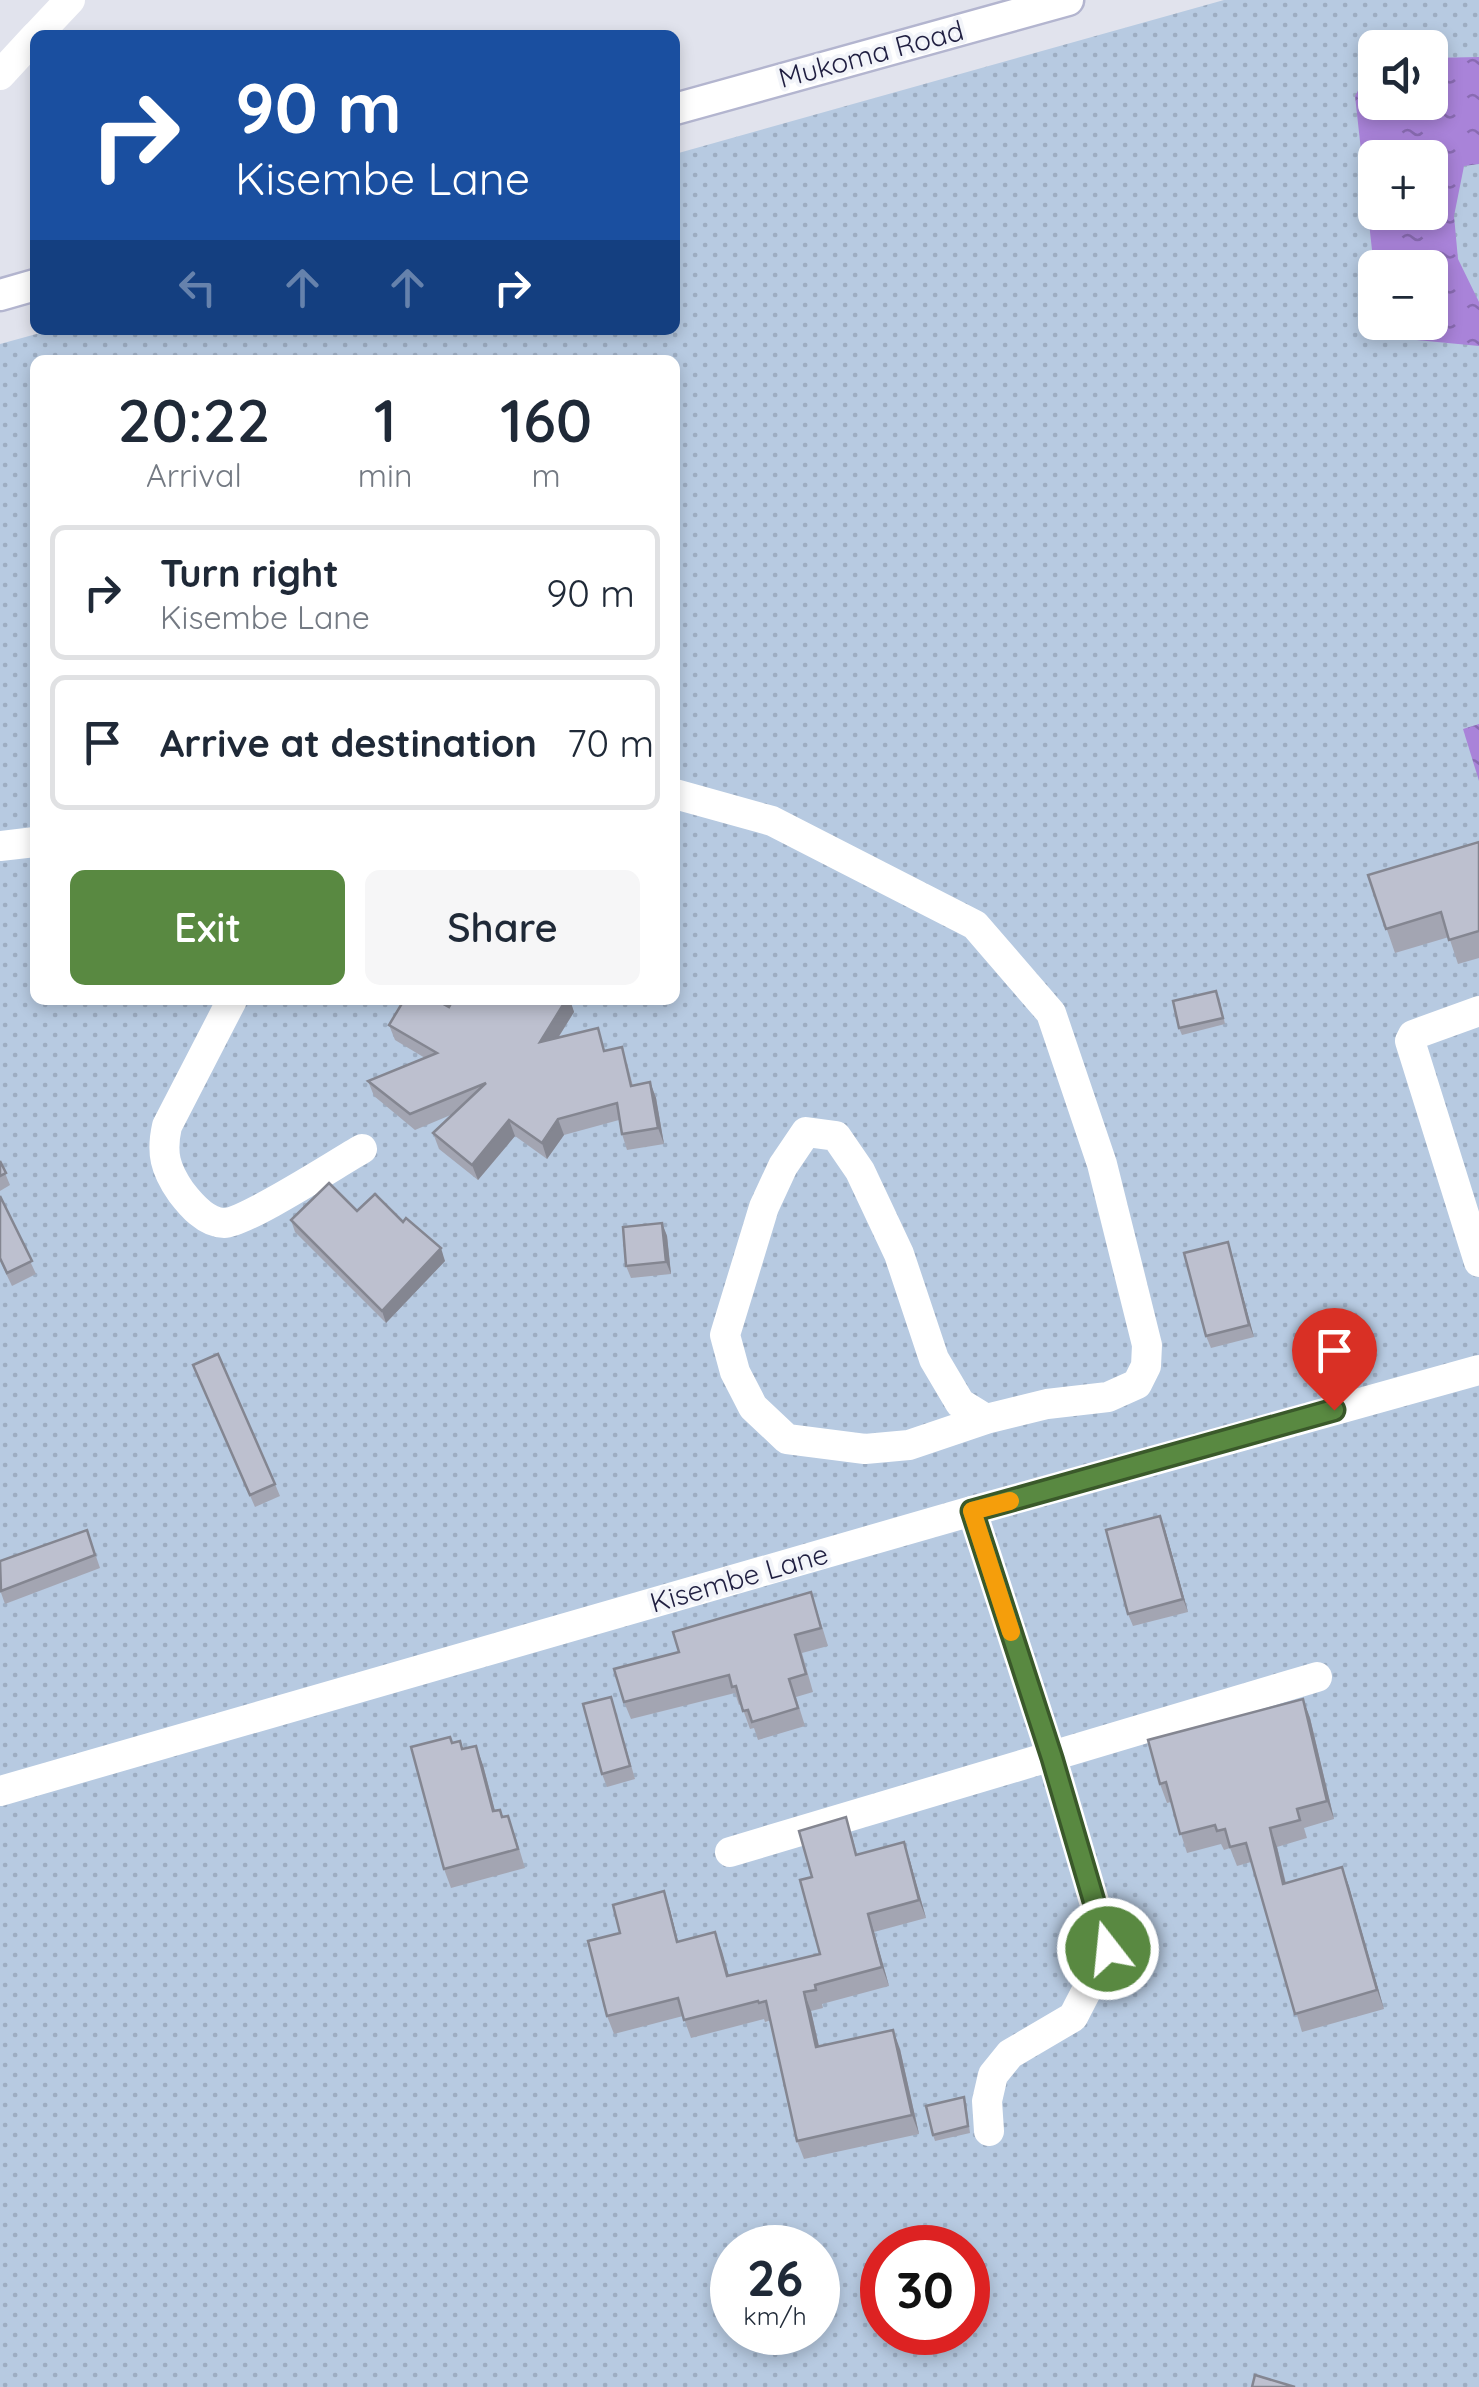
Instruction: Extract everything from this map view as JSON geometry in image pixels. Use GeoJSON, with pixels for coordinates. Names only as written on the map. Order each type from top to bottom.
{"type":"FeatureCollection","features":[{"type":"Feature","properties":{"kind":"street"},"geometry":{"type":"LineString","coordinates":[[42,30],[70,0]]}},
{"type":"Feature","properties":{"kind":"street","name":"Mukoma Road"},"geometry":{"type":"LineString","coordinates":[[680,107],[1068,0]]}},
{"type":"Feature","properties":{"kind":"street"},"geometry":{"type":"LineString","coordinates":[[0,75],[30,42]]}},
{"type":"Feature","properties":{"kind":"street"},"geometry":{"type":"LineString","coordinates":[[0,295],[30,287]]}},
{"type":"Feature","properties":{"kind":"street"},"geometry":{"type":"LineString","coordinates":[[680,795],[772,821],[975,925],[1050,1013],[1102,1164],[1147,1345],[1146,1366],[1137,1384],[1108,1397],[1047,1404],[986,1419],[909,1445],[865,1449],[786,1439],[753,1407],[735,1372],[726,1335],[764,1207],[783,1166],[806,1132],[836,1136],[860,1170],[898,1254],[934,1359],[960,1403],[986,1419]]}},
{"type":"Feature","properties":{"kind":"street"},"geometry":{"type":"LineString","coordinates":[[0,846],[30,843]]}},
{"type":"Feature","properties":{"kind":"street"},"geometry":{"type":"LineString","coordinates":[[229,1005],[167,1126],[162,1147],[166,1171],[185,1197],[208,1220],[226,1223],[261,1208],[362,1148]]}},
{"type":"Feature","properties":{"kind":"street"},"geometry":{"type":"LineString","coordinates":[[1479,1011],[1413,1035],[1410,1041],[1479,1262]]}},
{"type":"Feature","properties":{"kind":"street","name":"Kisembe Lane"},"geometry":{"type":"LineString","coordinates":[[0,1791],[972,1511],[1479,1370]]}},
{"type":"Feature","properties":{"kind":"street"},"geometry":{"type":"LineString","coordinates":[[972,1511],[1052,1758],[1108,1949],[1074,2016],[1010,2054],[992,2076],[987,2101],[989,2131]]}},
{"type":"Feature","properties":{"kind":"street"},"geometry":{"type":"LineString","coordinates":[[730,1852],[1317,1677]]}},
{"type":"Feature","properties":{"kind":"shaded area"},"geometry":{"type":"Polygon","coordinates":[[[1224,0],[1479,0],[1479,2387],[0,2387],[0,344],[33,335],[680,335],[680,153],[1224,0]]]}},
{"type":"Feature","properties":{"kind":"water"},"geometry":{"type":"Polygon","coordinates":[[[1479,57],[1479,164],[1464,166],[1454,216],[1458,259],[1479,302],[1479,346],[1416,340],[1448,340],[1448,250],[1372,250],[1370,230],[1448,230],[1448,140],[1360,140],[1355,96],[1358,91],[1358,120],[1448,120],[1448,58],[1479,57]]]}},
{"type":"Feature","properties":{"kind":"water"},"geometry":{"type":"Polygon","coordinates":[[[1479,724],[1479,781],[1463,729],[1479,724]]]}},
{"type":"Feature","properties":{"kind":"building"},"geometry":{"type":"Polygon","coordinates":[[[1479,842],[1479,931],[1449,940],[1441,912],[1386,929],[1368,875],[1479,842]]]}},
{"type":"Feature","properties":{"kind":"building"},"geometry":{"type":"Polygon","coordinates":[[[1216,991],[1223,1018],[1179,1028],[1173,1001],[1216,991]]]}},
{"type":"Feature","properties":{"kind":"building"},"geometry":{"type":"Polygon","coordinates":[[[401,1005],[563,1005],[540,1042],[598,1028],[604,1051],[622,1047],[631,1086],[650,1082],[658,1128],[622,1134],[617,1103],[558,1119],[542,1143],[509,1120],[472,1165],[433,1133],[486,1083],[410,1114],[368,1081],[437,1053],[389,1025],[401,1005]]]}},
{"type":"Feature","properties":{"kind":"building"},"geometry":{"type":"Polygon","coordinates":[[[329,1183],[357,1211],[375,1194],[403,1222],[406,1218],[441,1248],[382,1311],[291,1220],[329,1183]]]}},
{"type":"Feature","properties":{"kind":"building"},"geometry":{"type":"Polygon","coordinates":[[[0,1196],[32,1261],[7,1273],[0,1258],[0,1196]]]}},
{"type":"Feature","properties":{"kind":"building"},"geometry":{"type":"Polygon","coordinates":[[[662,1223],[666,1262],[626,1266],[623,1227],[662,1223]]]}},
{"type":"Feature","properties":{"kind":"building"},"geometry":{"type":"Polygon","coordinates":[[[1228,1242],[1249,1325],[1206,1336],[1184,1253],[1228,1242]]]}},
{"type":"Feature","properties":{"kind":"building"},"geometry":{"type":"Polygon","coordinates":[[[218,1354],[275,1484],[250,1495],[193,1365],[218,1354]]]}},
{"type":"Feature","properties":{"kind":"building"},"geometry":{"type":"Polygon","coordinates":[[[1160,1516],[1183,1599],[1128,1614],[1106,1530],[1160,1516]]]}},
{"type":"Feature","properties":{"kind":"building"},"geometry":{"type":"Polygon","coordinates":[[[87,1530],[95,1555],[1,1591],[0,1561],[87,1530]]]}},
{"type":"Feature","properties":{"kind":"building"},"geometry":{"type":"Polygon","coordinates":[[[811,1592],[821,1628],[795,1635],[806,1674],[789,1679],[798,1708],[752,1722],[748,1710],[743,1711],[729,1675],[624,1702],[614,1669],[679,1652],[673,1632],[811,1592]]]}},
{"type":"Feature","properties":{"kind":"building"},"geometry":{"type":"Polygon","coordinates":[[[611,1697],[630,1766],[602,1774],[583,1704],[611,1697]]]}},
{"type":"Feature","properties":{"kind":"building"},"geometry":{"type":"Polygon","coordinates":[[[1303,1699],[1327,1801],[1297,1809],[1300,1820],[1270,1828],[1283,1884],[1342,1867],[1377,1990],[1295,2014],[1246,1843],[1230,1847],[1225,1829],[1217,1831],[1215,1825],[1180,1834],[1166,1782],[1160,1784],[1148,1740],[1303,1699]]]}},
{"type":"Feature","properties":{"kind":"building"},"geometry":{"type":"Polygon","coordinates":[[[450,1737],[452,1743],[460,1741],[462,1749],[476,1746],[493,1811],[500,1810],[502,1817],[508,1816],[518,1849],[444,1869],[411,1747],[450,1737]]]}},
{"type":"Feature","properties":{"kind":"building"},"geometry":{"type":"Polygon","coordinates":[[[846,1817],[856,1855],[904,1842],[919,1900],[868,1914],[882,1967],[815,1985],[816,1990],[804,1992],[816,2047],[893,2030],[912,2115],[797,2141],[766,2001],[684,2020],[678,1998],[607,2016],[588,1941],[620,1933],[613,1905],[664,1891],[677,1942],[715,1932],[727,1976],[820,1954],[800,1880],[812,1877],[799,1831],[846,1817]]]}},
{"type":"Feature","properties":{"kind":"building"},"geometry":{"type":"Polygon","coordinates":[[[964,2097],[968,2126],[933,2135],[926,2106],[964,2097]]]}},
{"type":"Feature","properties":{"kind":"building"},"geometry":{"type":"Polygon","coordinates":[[[1255,2375],[1295,2387],[1252,2387],[1255,2375]]]}},
{"type":"Feature","properties":{"kind":"slow traffic"},"geometry":{"type":"LineString","coordinates":[[1010,1501],[972,1511],[1011,1632]]}},
{"type":"Feature","properties":{"kind":"route"},"geometry":{"type":"LineString","coordinates":[[1108,1949],[1052,1758],[972,1511],[1334,1410]]}}]}
